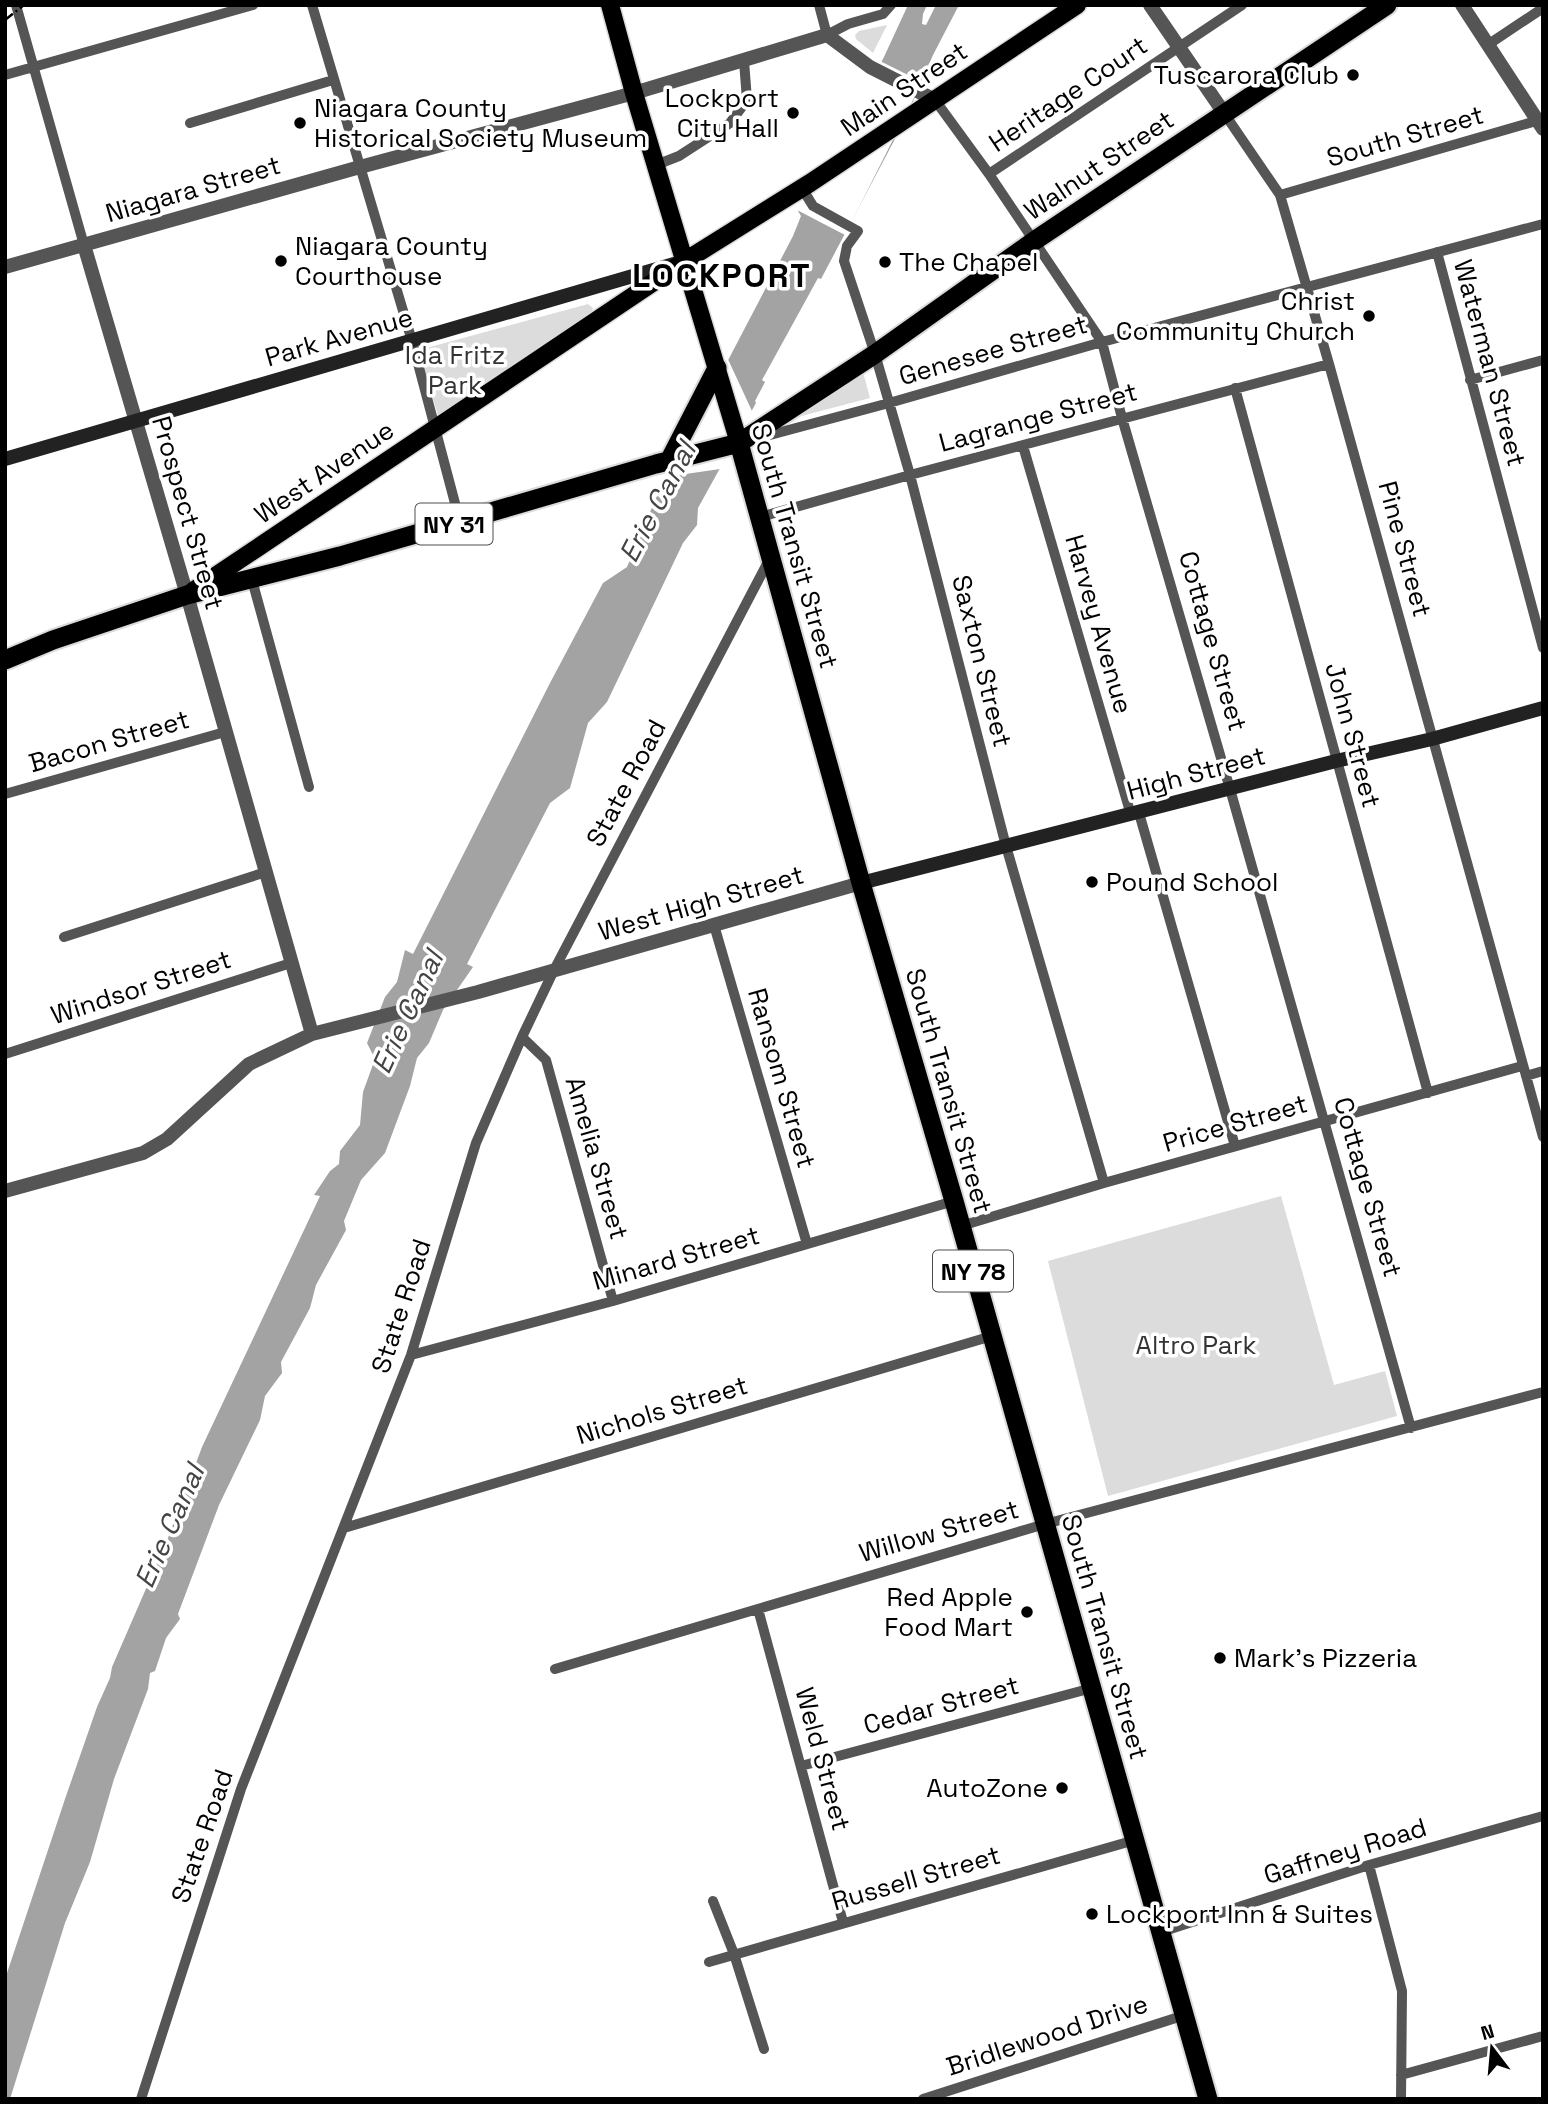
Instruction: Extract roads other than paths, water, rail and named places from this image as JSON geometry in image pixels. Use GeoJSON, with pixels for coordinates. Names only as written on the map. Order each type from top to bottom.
{"type":"FeatureCollection","features":[{"type":"Feature","properties":{"kind":"highway","name":"Walnut Street"},"geometry":{"type":"LineString","coordinates":[[737,442],[875,354],[1034,240],[1387,5]]}},
{"type":"Feature","properties":{"kind":"highway"},"geometry":{"type":"LineString","coordinates":[[663,462],[715,362]]}},
{"type":"Feature","properties":{"kind":"highway","name":"NY 31"},"geometry":{"type":"LineString","coordinates":[[187,595],[252,580],[737,442]]}},
{"type":"Feature","properties":{"kind":"highway","name":"South Transit Street"},"geometry":{"type":"LineString","coordinates":[[737,442],[1208,2099]]}},
{"type":"Feature","properties":{"kind":"highway","name":"West Avenue"},"geometry":{"type":"LineString","coordinates":[[5,660],[53,640],[187,595]]}},
{"type":"Feature","properties":{"kind":"main road","name":"NY 78"},"geometry":{"type":"LineString","coordinates":[[610,5],[685,261]]}},
{"type":"Feature","properties":{"kind":"main road","name":"Main Street"},"geometry":{"type":"LineString","coordinates":[[685,261],[806,183],[1058,5]]}},
{"type":"Feature","properties":{"kind":"main road","name":"Main Street"},"geometry":{"type":"LineString","coordinates":[[919,103],[1077,5]]}},
{"type":"Feature","properties":{"kind":"main road","name":"Park Avenue"},"geometry":{"type":"LineString","coordinates":[[5,458],[685,261]]}},
{"type":"Feature","properties":{"kind":"main road","name":"South Transit Street"},"geometry":{"type":"LineString","coordinates":[[685,261],[737,442]]}},
{"type":"Feature","properties":{"kind":"main road","name":"West Avenue"},"geometry":{"type":"LineString","coordinates":[[187,595],[685,261]]}},
{"type":"Feature","properties":{"kind":"main road","name":"High Street"},"geometry":{"type":"LineString","coordinates":[[861,883],[1336,761],[1432,739],[1543,708]]}},
{"type":"Feature","properties":{"kind":"street","name":"Prospect Street"},"geometry":{"type":"LineString","coordinates":[[16,5],[312,1034]]}},
{"type":"Feature","properties":{"kind":"street"},"geometry":{"type":"LineString","coordinates":[[5,75],[253,5]]}},
{"type":"Feature","properties":{"kind":"street"},"geometry":{"type":"LineString","coordinates":[[312,5],[412,341],[460,522]]}},
{"type":"Feature","properties":{"kind":"street"},"geometry":{"type":"LineString","coordinates":[[819,5],[827,36],[848,24],[883,14],[891,5]]}},
{"type":"Feature","properties":{"kind":"street","name":"Pine Street"},"geometry":{"type":"LineString","coordinates":[[1150,5],[1280,195],[1308,287],[1543,1138]]}},
{"type":"Feature","properties":{"kind":"street","name":"Heritage Court"},"geometry":{"type":"LineString","coordinates":[[989,174],[1242,5]]}},
{"type":"Feature","properties":{"kind":"street"},"geometry":{"type":"LineString","coordinates":[[1462,5],[1541,123]]}},
{"type":"Feature","properties":{"kind":"street"},"geometry":{"type":"LineString","coordinates":[[1489,44],[1543,8]]}},
{"type":"Feature","properties":{"kind":"street","name":"Niagara Street"},"geometry":{"type":"LineString","coordinates":[[5,267],[634,93],[827,36]]}},
{"type":"Feature","properties":{"kind":"street","name":"Cottage Street"},"geometry":{"type":"LineString","coordinates":[[827,36],[919,103],[989,174],[1102,342],[1411,1428]]}},
{"type":"Feature","properties":{"kind":"street"},"geometry":{"type":"LineString","coordinates":[[656,165],[679,156],[730,123],[747,100],[744,61]]}},
{"type":"Feature","properties":{"kind":"street"},"geometry":{"type":"LineString","coordinates":[[190,123],[333,80]]}},
{"type":"Feature","properties":{"kind":"street","name":"South Street"},"geometry":{"type":"LineString","coordinates":[[1280,195],[1541,123]]}},
{"type":"Feature","properties":{"kind":"street","name":"Saxton Street"},"geometry":{"type":"LineString","coordinates":[[806,183],[813,206],[858,230],[847,246],[844,261],[875,354],[910,475],[1006,846],[1104,1183]]}},
{"type":"Feature","properties":{"kind":"street","name":"Genesee Street"},"geometry":{"type":"LineString","coordinates":[[737,442],[889,404],[1102,342],[1543,224]]}},
{"type":"Feature","properties":{"kind":"street","name":"Waterman Street"},"geometry":{"type":"LineString","coordinates":[[1437,252],[1543,648]]}},
{"type":"Feature","properties":{"kind":"street"},"geometry":{"type":"LineString","coordinates":[[1470,380],[1543,360]]}},
{"type":"Feature","properties":{"kind":"street","name":"Lagrange Street"},"geometry":{"type":"LineString","coordinates":[[760,517],[1329,364]]}},
{"type":"Feature","properties":{"kind":"street","name":"John Street"},"geometry":{"type":"LineString","coordinates":[[1235,388],[1428,1093]]}},
{"type":"Feature","properties":{"kind":"street","name":"Harvey Avenue"},"geometry":{"type":"LineString","coordinates":[[1023,446],[1235,1146]]}},
{"type":"Feature","properties":{"kind":"street","name":"State Road"},"geometry":{"type":"LineString","coordinates":[[141,2099],[234,1807],[411,1355],[476,1143],[554,970],[771,557]]}},
{"type":"Feature","properties":{"kind":"street"},"geometry":{"type":"LineString","coordinates":[[252,580],[309,787]]}},
{"type":"Feature","properties":{"kind":"street","name":"Bacon Street"},"geometry":{"type":"LineString","coordinates":[[5,794],[225,732]]}},
{"type":"Feature","properties":{"kind":"street"},"geometry":{"type":"LineString","coordinates":[[64,937],[266,872]]}},
{"type":"Feature","properties":{"kind":"street","name":"West High Street"},"geometry":{"type":"LineString","coordinates":[[5,1191],[143,1153],[167,1139],[248,1064],[312,1034],[478,992],[861,883]]}},
{"type":"Feature","properties":{"kind":"street","name":"Ransom Street"},"geometry":{"type":"LineString","coordinates":[[714,925],[807,1244]]}},
{"type":"Feature","properties":{"kind":"street","name":"Windsor Street"},"geometry":{"type":"LineString","coordinates":[[5,1054],[291,963]]}},
{"type":"Feature","properties":{"kind":"street","name":"Amelia Street"},"geometry":{"type":"LineString","coordinates":[[522,1037],[546,1060],[613,1301]]}},
{"type":"Feature","properties":{"kind":"street","name":"Price Street"},"geometry":{"type":"LineString","coordinates":[[961,1226],[1104,1183],[1428,1093],[1524,1071],[1543,1071]]}},
{"type":"Feature","properties":{"kind":"street","name":"Minard Street"},"geometry":{"type":"LineString","coordinates":[[411,1355],[613,1301],[954,1201]]}},
{"type":"Feature","properties":{"kind":"street","name":"Nichols Street"},"geometry":{"type":"LineString","coordinates":[[345,1528],[992,1336]]}},
{"type":"Feature","properties":{"kind":"street","name":"Willow Street"},"geometry":{"type":"LineString","coordinates":[[555,1669],[1045,1524],[1543,1392]]}},
{"type":"Feature","properties":{"kind":"street","name":"Weld Street"},"geometry":{"type":"LineString","coordinates":[[758,1609],[844,1922]]}},
{"type":"Feature","properties":{"kind":"street","name":"Cedar Street"},"geometry":{"type":"LineString","coordinates":[[801,1766],[1092,1688]]}},
{"type":"Feature","properties":{"kind":"street","name":"Gaffney Road"},"geometry":{"type":"LineString","coordinates":[[1161,1932],[1369,1866],[1543,1816]]}},
{"type":"Feature","properties":{"kind":"street","name":"Russell Street"},"geometry":{"type":"LineString","coordinates":[[709,1962],[1135,1840]]}},
{"type":"Feature","properties":{"kind":"street"},"geometry":{"type":"LineString","coordinates":[[1369,1866],[1402,1991],[1401,2099]]}},
{"type":"Feature","properties":{"kind":"street"},"geometry":{"type":"LineString","coordinates":[[713,1901],[734,1954],[764,2049]]}},
{"type":"Feature","properties":{"kind":"street","name":"Bridlewood Drive"},"geometry":{"type":"LineString","coordinates":[[923,2099],[1185,2015]]}},
{"type":"Feature","properties":{"kind":"street"},"geometry":{"type":"LineString","coordinates":[[1401,2075],[1543,2036]]}},
{"type":"Feature","properties":{"kind":"water","name":"Erie Canal"},"geometry":{"type":"Polygon","coordinates":[[[908,5],[927,5],[922,24],[926,25],[936,5],[959,5],[933,55],[905,120],[821,279],[818,278],[762,380],[765,382],[756,403],[698,508],[697,525],[683,543],[607,702],[588,723],[570,788],[550,803],[467,964],[473,967],[443,1010],[429,1043],[417,1058],[410,1086],[385,1153],[361,1180],[344,1221],[346,1230],[316,1285],[310,1308],[281,1362],[282,1373],[265,1396],[260,1420],[219,1505],[178,1614],[180,1619],[166,1638],[155,1671],[150,1673],[148,1689],[114,1779],[90,1862],[65,1923],[10,2099],[5,2099],[5,1979],[97,1707],[168,1538],[202,1447],[320,1196],[314,1195],[330,1171],[339,1164],[340,1151],[360,1125],[363,1092],[375,1059],[367,1043],[385,997],[397,982],[405,950],[413,954],[603,583],[627,567],[656,498],[793,236],[801,216],[798,211],[883,59],[908,5]]]}},
{"type":"Feature","properties":{"kind":"railway"},"geometry":{"type":"LineString","coordinates":[[5,20],[24,5]]}},
{"type":"Feature","properties":{"kind":"place","name":"Tuscarora Club"},"geometry":{"type":"Point","coordinates":[1353,75]}},
{"type":"Feature","properties":{"kind":"place","name":"Lockport City Hall"},"geometry":{"type":"Point","coordinates":[793,113]}},
{"type":"Feature","properties":{"kind":"place","name":"Niagara County Historical Society Museum"},"geometry":{"type":"Point","coordinates":[300,123]}},
{"type":"Feature","properties":{"kind":"place","name":"Niagara County Courthouse"},"geometry":{"type":"Point","coordinates":[281,261]}},
{"type":"Feature","properties":{"kind":"place","name":"The Chapel"},"geometry":{"type":"Point","coordinates":[885,262]}},
{"type":"Feature","properties":{"kind":"place","name":"Christ Community Church"},"geometry":{"type":"Point","coordinates":[1369,316]}},
{"type":"Feature","properties":{"kind":"place","name":"Pound School"},"geometry":{"type":"Point","coordinates":[1092,882]}},
{"type":"Feature","properties":{"kind":"place","name":"Red Apple Food Mart"},"geometry":{"type":"Point","coordinates":[1027,1612]}},
{"type":"Feature","properties":{"kind":"place","name":"Mark's Pizzeria"},"geometry":{"type":"Point","coordinates":[1220,1658]}},
{"type":"Feature","properties":{"kind":"place","name":"AutoZone"},"geometry":{"type":"Point","coordinates":[1062,1788]}},
{"type":"Feature","properties":{"kind":"place","name":"Lockport Inn & Suites"},"geometry":{"type":"Point","coordinates":[1092,1914]}},
{"type":"Feature","properties":{"kind":"district","name":"LOCKPORT"},"geometry":{"type":"Point","coordinates":[722,276]}},
{"type":"Feature","properties":{"kind":"park label","name":"Ida Fritz Park"},"geometry":{"type":"Point","coordinates":[455,370]}},
{"type":"Feature","properties":{"kind":"park label","name":"Altro Park"},"geometry":{"type":"Point","coordinates":[1196,1345]}}]}
